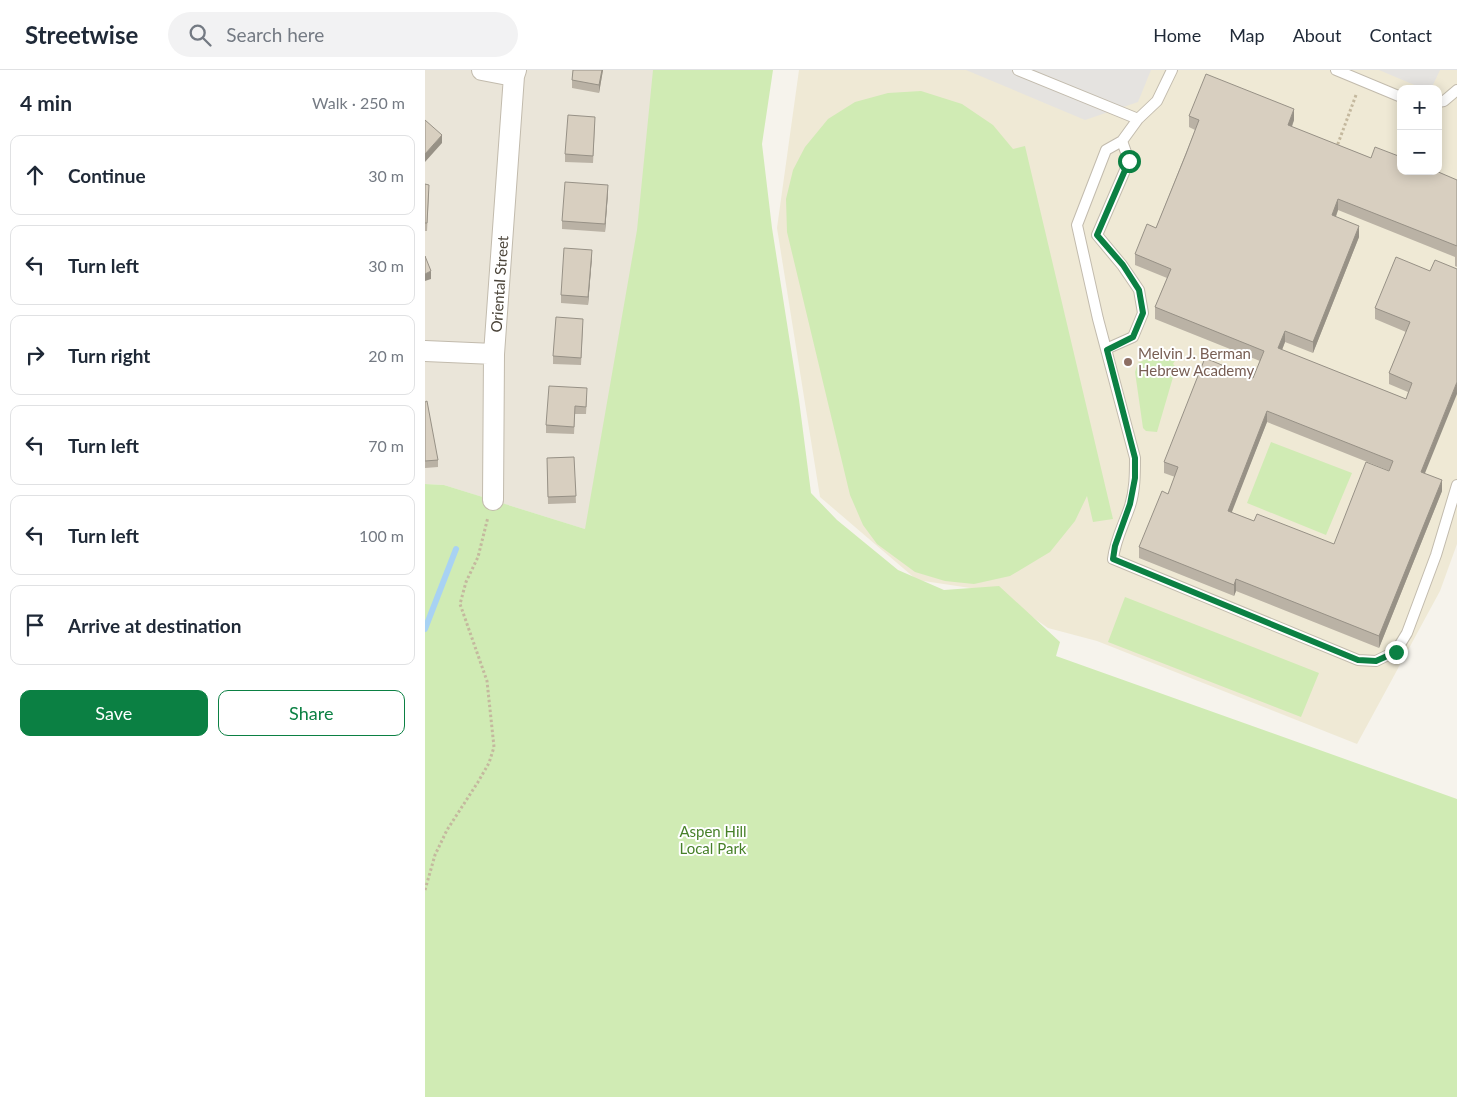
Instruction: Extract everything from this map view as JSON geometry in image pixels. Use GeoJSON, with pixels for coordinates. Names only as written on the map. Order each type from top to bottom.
{"type":"FeatureCollection","features":[{"type":"Feature","properties":{"kind":"street"},"geometry":{"type":"LineString","coordinates":[[482,70],[515,73]]}},
{"type":"Feature","properties":{"kind":"street","name":"Oriental Street"},"geometry":{"type":"LineString","coordinates":[[493,500],[493,354],[515,73]]}},
{"type":"Feature","properties":{"kind":"street"},"geometry":{"type":"LineString","coordinates":[[425,350],[493,354]]}},
{"type":"Feature","properties":{"kind":"lane"},"geometry":{"type":"LineString","coordinates":[[1018,70],[1138,119]]}},
{"type":"Feature","properties":{"kind":"lane"},"geometry":{"type":"LineString","coordinates":[[1172,70],[1157,101],[1138,119],[1122,141],[1107,150],[1077,225],[1135,458],[1135,478],[1130,504],[1115,546],[1113,559],[1358,660],[1376,661],[1396,652],[1407,633],[1436,555],[1457,485]]}},
{"type":"Feature","properties":{"kind":"lane"},"geometry":{"type":"LineString","coordinates":[[1336,70],[1397,96]]}},
{"type":"Feature","properties":{"kind":"lane"},"geometry":{"type":"LineString","coordinates":[[1442,101],[1457,90]]}},
{"type":"Feature","properties":{"kind":"lane"},"geometry":{"type":"LineString","coordinates":[[1107,350],[1133,337],[1143,313],[1139,290],[1123,265],[1097,235],[1129,161],[1122,141]]}},
{"type":"Feature","properties":{"kind":"path"},"geometry":{"type":"LineString","coordinates":[[1334,154],[1356,96]]}},
{"type":"Feature","properties":{"kind":"path"},"geometry":{"type":"LineString","coordinates":[[425,890],[435,855],[447,830],[489,763],[494,747],[487,681],[460,604],[466,582],[478,557],[493,500]]}},
{"type":"Feature","properties":{"kind":"shaded area"},"geometry":{"type":"Polygon","coordinates":[[[425,70],[660,70],[623,541],[444,485],[425,484],[425,70]]]}},
{"type":"Feature","properties":{"kind":"shaded area","name":"Melvin J. Berman Hebrew Academy"},"geometry":{"type":"Polygon","coordinates":[[[799,70],[1457,70],[1457,544],[1440,591],[1357,744],[1097,641],[1048,628],[997,592],[917,580],[820,497],[777,228],[799,70]]]}},
{"type":"Feature","properties":{"kind":"shaded area"},"geometry":{"type":"Polygon","coordinates":[[[966,70],[1151,70],[1138,102],[1085,120],[966,70]]]}},
{"type":"Feature","properties":{"kind":"shaded area"},"geometry":{"type":"Polygon","coordinates":[[[1379,70],[1440,70],[1433,85],[1415,85],[1379,70]]]}},
{"type":"Feature","properties":{"kind":"green space","name":"Aspen Hill Local Park"},"geometry":{"type":"Polygon","coordinates":[[[653,70],[773,70],[762,144],[772,228],[799,400],[811,493],[837,520],[898,570],[944,590],[999,586],[1060,642],[1056,656],[1457,799],[1457,1097],[425,1097],[425,484],[444,485],[585,529],[637,230],[653,70]]]}},
{"type":"Feature","properties":{"kind":"green space"},"geometry":{"type":"Polygon","coordinates":[[[921,91],[962,104],[993,125],[1013,149],[1025,146],[1113,519],[1093,522],[1087,496],[1075,521],[1050,552],[1010,576],[974,584],[945,581],[915,572],[877,544],[863,525],[850,495],[787,232],[786,199],[793,170],[805,147],[828,119],[855,102],[888,93],[921,91]]]}},
{"type":"Feature","properties":{"kind":"green space"},"geometry":{"type":"Polygon","coordinates":[[[1152,356],[1176,359],[1173,364],[1176,367],[1157,432],[1146,431],[1143,428],[1135,372],[1138,363],[1152,356]]]}},
{"type":"Feature","properties":{"kind":"green space"},"geometry":{"type":"Polygon","coordinates":[[[1271,442],[1352,473],[1326,535],[1247,503],[1271,442]]]}},
{"type":"Feature","properties":{"kind":"green space"},"geometry":{"type":"Polygon","coordinates":[[[1125,597],[1319,673],[1301,717],[1108,642],[1125,597]]]}},
{"type":"Feature","properties":{"kind":"building"},"geometry":{"type":"Polygon","coordinates":[[[573,70],[602,70],[599,85],[572,80],[573,70]]]}},
{"type":"Feature","properties":{"kind":"building"},"geometry":{"type":"Polygon","coordinates":[[[1206,74],[1294,109],[1288,125],[1371,158],[1375,147],[1397,155],[1397,175],[1442,174],[1457,180],[1457,246],[1338,199],[1332,215],[1359,226],[1313,342],[1285,331],[1278,348],[1406,399],[1412,383],[1389,373],[1410,322],[1375,308],[1396,257],[1430,271],[1435,260],[1457,269],[1457,382],[1421,472],[1442,480],[1379,636],[1236,579],[1234,585],[1139,547],[1162,491],[1168,494],[1178,467],[1164,462],[1205,358],[1253,378],[1264,351],[1155,307],[1171,269],[1135,254],[1147,224],[1156,228],[1199,120],[1189,116],[1206,74]],[[1267,411],[1228,511],[1254,521],[1257,514],[1334,544],[1366,462],[1389,471],[1393,461],[1267,411]]]}},
{"type":"Feature","properties":{"kind":"building"},"geometry":{"type":"Polygon","coordinates":[[[568,115],[595,117],[593,156],[565,154],[568,115]]]}},
{"type":"Feature","properties":{"kind":"building"},"geometry":{"type":"Polygon","coordinates":[[[425,120],[442,135],[425,154],[425,120]]]}},
{"type":"Feature","properties":{"kind":"building"},"geometry":{"type":"Polygon","coordinates":[[[565,182],[608,185],[605,224],[562,221],[565,182]]]}},
{"type":"Feature","properties":{"kind":"building"},"geometry":{"type":"Polygon","coordinates":[[[425,184],[429,185],[427,223],[425,223],[425,184]]]}},
{"type":"Feature","properties":{"kind":"building"},"geometry":{"type":"Polygon","coordinates":[[[564,248],[592,250],[588,297],[561,295],[564,248]]]}},
{"type":"Feature","properties":{"kind":"building"},"geometry":{"type":"Polygon","coordinates":[[[425,256],[431,271],[425,274],[425,256]]]}},
{"type":"Feature","properties":{"kind":"building"},"geometry":{"type":"Polygon","coordinates":[[[556,317],[583,319],[581,358],[553,356],[556,317]]]}},
{"type":"Feature","properties":{"kind":"building"},"geometry":{"type":"Polygon","coordinates":[[[549,386],[587,388],[586,407],[575,406],[574,427],[546,425],[549,386]]]}},
{"type":"Feature","properties":{"kind":"building"},"geometry":{"type":"Polygon","coordinates":[[[427,401],[438,460],[425,461],[425,402],[427,401]]]}},
{"type":"Feature","properties":{"kind":"building"},"geometry":{"type":"Polygon","coordinates":[[[574,457],[576,496],[548,497],[547,458],[574,457]]]}},
{"type":"Feature","properties":{"kind":"waterway"},"geometry":{"type":"LineString","coordinates":[[425,629],[456,549]]}},
{"type":"Feature","properties":{"kind":"place","name":"Melvin J. Berman Hebrew Academy"},"geometry":{"type":"Point","coordinates":[1128,362]}},
{"type":"Feature","properties":{"kind":"route"},"geometry":{"type":"LineString","coordinates":[[1129,161],[1097,235],[1123,265],[1139,290],[1143,313],[1133,337],[1107,350],[1135,458],[1135,478],[1130,504],[1115,546],[1113,559],[1358,660],[1376,661],[1396,652]]}}]}
